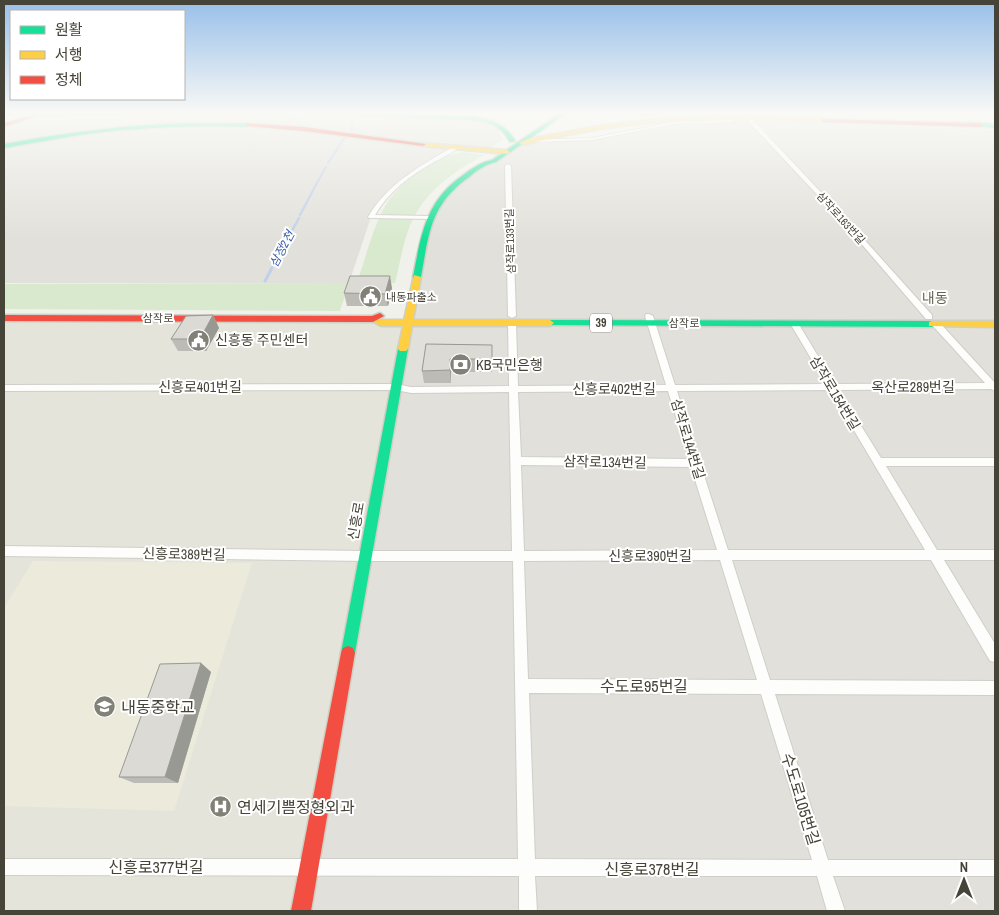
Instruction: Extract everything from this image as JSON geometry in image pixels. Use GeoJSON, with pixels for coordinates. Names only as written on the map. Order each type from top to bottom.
{"type":"FeatureCollection","features":[{"type":"Feature","properties":{"kind":"main road","name":"신흥로"},"geometry":{"type":"LineString","coordinates":[[300,911],[408,319],[429,218],[436,204],[459,180],[487,162],[494,161],[499,155]]}},
{"type":"Feature","properties":{"kind":"main road","name":"삼작로"},"geometry":{"type":"LineString","coordinates":[[4,318],[373,319],[382,315],[408,319],[932,320],[995,324]]}},
{"type":"Feature","properties":{"kind":"main road","name":"삼작로"},"geometry":{"type":"LineString","coordinates":[[650,320],[794,323],[932,320],[995,316]]}},
{"type":"Feature","properties":{"kind":"street"},"geometry":{"type":"LineString","coordinates":[[429,218],[371,218],[382,199],[396,184],[444,155]]}},
{"type":"Feature","properties":{"kind":"street","name":"삼작로163번길"},"geometry":{"type":"LineString","coordinates":[[785,155],[932,320],[995,387]]}},
{"type":"Feature","properties":{"kind":"street","name":"삼작로133번길"},"geometry":{"type":"LineString","coordinates":[[508,166],[512,320]]}},
{"type":"Feature","properties":{"kind":"street"},"geometry":{"type":"LineString","coordinates":[[512,320],[528,911]]}},
{"type":"Feature","properties":{"kind":"street","name":"삼작로144번길"},"geometry":{"type":"LineString","coordinates":[[650,320],[724,556]]}},
{"type":"Feature","properties":{"kind":"street","name":"삼작로154번길"},"geometry":{"type":"LineString","coordinates":[[794,323],[995,656]]}},
{"type":"Feature","properties":{"kind":"street","name":"신흥로401번길"},"geometry":{"type":"LineString","coordinates":[[4,388],[396,386]]}},
{"type":"Feature","properties":{"kind":"street","name":"신흥로402번길"},"geometry":{"type":"LineString","coordinates":[[396,386],[412,390],[831,387]]}},
{"type":"Feature","properties":{"kind":"street","name":"옥산로289번길"},"geometry":{"type":"LineString","coordinates":[[831,387],[995,387]]}},
{"type":"Feature","properties":{"kind":"street","name":"삼작로134번길"},"geometry":{"type":"LineString","coordinates":[[516,462],[695,463]]}},
{"type":"Feature","properties":{"kind":"street"},"geometry":{"type":"LineString","coordinates":[[877,462],[995,462]]}},
{"type":"Feature","properties":{"kind":"street","name":"신흥로389번길"},"geometry":{"type":"LineString","coordinates":[[4,551],[365,556]]}},
{"type":"Feature","properties":{"kind":"street","name":"신흥로390번길"},"geometry":{"type":"LineString","coordinates":[[365,556],[995,555]]}},
{"type":"Feature","properties":{"kind":"street","name":"수도로105번길"},"geometry":{"type":"LineString","coordinates":[[724,556],[836,911]]}},
{"type":"Feature","properties":{"kind":"street","name":"수도로95번길"},"geometry":{"type":"LineString","coordinates":[[522,686],[766,687]]}},
{"type":"Feature","properties":{"kind":"street"},"geometry":{"type":"LineString","coordinates":[[766,687],[995,688]]}},
{"type":"Feature","properties":{"kind":"street","name":"신흥로377번길"},"geometry":{"type":"LineString","coordinates":[[4,867],[308,868]]}},
{"type":"Feature","properties":{"kind":"street","name":"신흥로378번길"},"geometry":{"type":"LineString","coordinates":[[308,868],[995,868]]}},
{"type":"Feature","properties":{"kind":"shaded area"},"geometry":{"type":"Polygon","coordinates":[[[4,155],[445,155],[413,173],[385,194],[371,217],[349,283],[4,283],[4,155]]]}},
{"type":"Feature","properties":{"kind":"shaded area"},"geometry":{"type":"Polygon","coordinates":[[[498,155],[995,155],[995,911],[301,911],[408,319],[429,218],[459,180],[498,155]]]}},
{"type":"Feature","properties":{"kind":"shaded area"},"geometry":{"type":"Polygon","coordinates":[[[4,318],[408,319],[301,911],[4,911],[4,318]]]}},
{"type":"Feature","properties":{"kind":"shaded area","name":"내동중학교"},"geometry":{"type":"Polygon","coordinates":[[[33,561],[252,563],[174,811],[4,806],[4,608],[33,561]]]}},
{"type":"Feature","properties":{"kind":"green space"},"geometry":{"type":"Polygon","coordinates":[[[451,155],[484,155],[463,167],[443,182],[419,209],[407,234],[395,283],[357,283],[379,218],[389,200],[404,183],[422,169],[451,155]]]}},
{"type":"Feature","properties":{"kind":"green space"},"geometry":{"type":"Polygon","coordinates":[[[349,283],[340,311],[4,309],[4,284],[349,283]]]}},
{"type":"Feature","properties":{"kind":"building"},"geometry":{"type":"Polygon","coordinates":[[[350,276],[390,276],[385,294],[344,293],[350,276]]]}},
{"type":"Feature","properties":{"kind":"building"},"geometry":{"type":"Polygon","coordinates":[[[213,315],[200,339],[171,339],[186,316],[213,315]]]}},
{"type":"Feature","properties":{"kind":"building"},"geometry":{"type":"Polygon","coordinates":[[[426,344],[492,345],[492,359],[450,359],[450,370],[422,371],[426,344]]]}},
{"type":"Feature","properties":{"kind":"building"},"geometry":{"type":"Polygon","coordinates":[[[201,663],[165,777],[119,777],[160,664],[201,663]]]}},
{"type":"Feature","properties":{"kind":"waterway","name":"삼정2천"},"geometry":{"type":"LineString","coordinates":[[328,163],[333,155]]}},
{"type":"Feature","properties":{"kind":"waterway","name":"삼정2천"},"geometry":{"type":"LineString","coordinates":[[317,183],[326,167]]}},
{"type":"Feature","properties":{"kind":"waterway","name":"삼정2천"},"geometry":{"type":"LineString","coordinates":[[300,215],[318,181]]}},
{"type":"Feature","properties":{"kind":"waterway","name":"삼정2천"},"geometry":{"type":"LineString","coordinates":[[270,271],[299,218]]}},
{"type":"Feature","properties":{"kind":"waterway","name":"삼정2천"},"geometry":{"type":"LineString","coordinates":[[265,281],[271,270]]}},
{"type":"Feature","properties":{"kind":"traffic: fast"},"geometry":{"type":"LineString","coordinates":[[417,277],[426,231],[436,206],[455,184],[470,173],[503,155]]}},
{"type":"Feature","properties":{"kind":"traffic: fast"},"geometry":{"type":"LineString","coordinates":[[550,323],[932,324]]}},
{"type":"Feature","properties":{"kind":"traffic: fast"},"geometry":{"type":"LineString","coordinates":[[348,653],[403,349]]}},
{"type":"Feature","properties":{"kind":"traffic: slow"},"geometry":{"type":"LineString","coordinates":[[417,277],[408,323],[550,323]]}},
{"type":"Feature","properties":{"kind":"traffic: slow"},"geometry":{"type":"LineString","coordinates":[[373,319],[381,323],[408,323],[403,349]]}},
{"type":"Feature","properties":{"kind":"traffic: slow"},"geometry":{"type":"LineString","coordinates":[[932,324],[995,324]]}},
{"type":"Feature","properties":{"kind":"traffic: jam"},"geometry":{"type":"LineString","coordinates":[[4,318],[373,319],[380,316]]}},
{"type":"Feature","properties":{"kind":"traffic: jam"},"geometry":{"type":"LineString","coordinates":[[301,911],[348,653]]}},
{"type":"Feature","properties":{"kind":"place","name":"내동파출소"},"geometry":{"type":"Point","coordinates":[370,297]}},
{"type":"Feature","properties":{"kind":"place","name":"신흥동 주민센터"},"geometry":{"type":"Point","coordinates":[199,340]}},
{"type":"Feature","properties":{"kind":"place","name":"KB국민은행"},"geometry":{"type":"Point","coordinates":[460,365]}},
{"type":"Feature","properties":{"kind":"place","name":"내동중학교"},"geometry":{"type":"Point","coordinates":[105,707]}},
{"type":"Feature","properties":{"kind":"place","name":"연세기쁨정형외과"},"geometry":{"type":"Point","coordinates":[221,807]}},
{"type":"Feature","properties":{"kind":"district","name":"내동"},"geometry":{"type":"Point","coordinates":[935,298]}}]}
